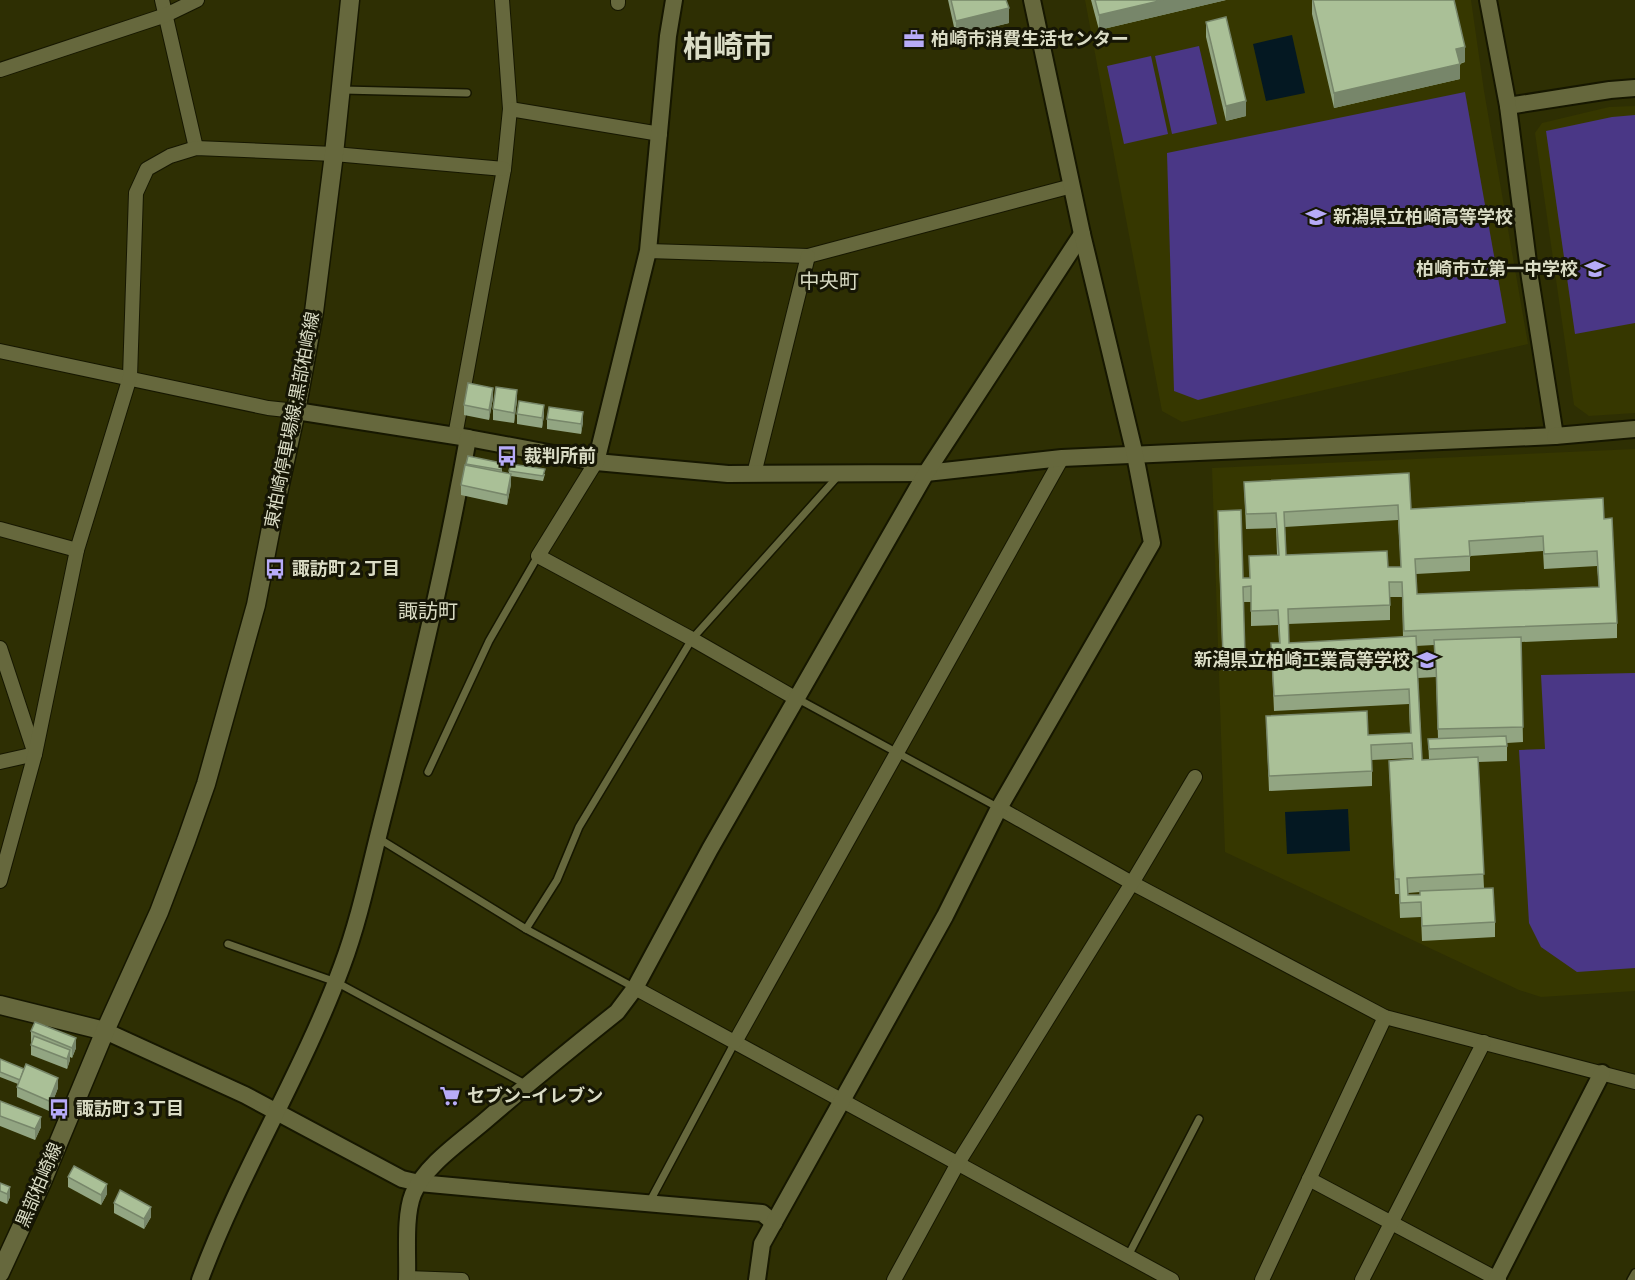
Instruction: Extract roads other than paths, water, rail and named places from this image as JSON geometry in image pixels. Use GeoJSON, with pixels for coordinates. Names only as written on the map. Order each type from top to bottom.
{"type":"FeatureCollection","features":[{"type":"Feature","properties":{"kind":"main road","name":"東柏崎停車場線;黒部柏崎線"},"geometry":{"type":"LineString","coordinates":[[105,1031],[159,912],[206,784],[256,605],[274,507],[296,411],[317,289],[350,0]]}},
{"type":"Feature","properties":{"kind":"main road"},"geometry":{"type":"LineString","coordinates":[[0,1005],[105,1031]]}},
{"type":"Feature","properties":{"kind":"main road","name":"黒部柏崎線"},"geometry":{"type":"LineString","coordinates":[[0,1273],[42,1182],[105,1031]]}},
{"type":"Feature","properties":{"kind":"street"},"geometry":{"type":"LineString","coordinates":[[162,0],[196,148]]}},
{"type":"Feature","properties":{"kind":"street"},"geometry":{"type":"LineString","coordinates":[[0,70],[166,15],[197,0]]}},
{"type":"Feature","properties":{"kind":"street"},"geometry":{"type":"LineString","coordinates":[[200,1280],[216,1238],[279,1112],[336,982],[362,906],[453,525],[462,437],[504,169],[510,110],[502,0]]}},
{"type":"Feature","properties":{"kind":"street"},"geometry":{"type":"LineString","coordinates":[[674,0],[668,36],[648,250],[596,462],[538,556],[693,639],[795,698]]}},
{"type":"Feature","properties":{"kind":"street"},"geometry":{"type":"LineString","coordinates":[[757,1280],[762,1244],[945,916],[999,808],[1152,543],[1135,455],[1082,234],[1032,0]]}},
{"type":"Feature","properties":{"kind":"street"},"geometry":{"type":"LineString","coordinates":[[1488,0],[1508,106],[1530,278],[1555,436]]}},
{"type":"Feature","properties":{"kind":"street"},"geometry":{"type":"LineString","coordinates":[[1508,106],[1635,88]]}},
{"type":"Feature","properties":{"kind":"street"},"geometry":{"type":"LineString","coordinates":[[510,110],[660,134]]}},
{"type":"Feature","properties":{"kind":"street"},"geometry":{"type":"LineString","coordinates":[[0,881],[35,754],[77,550],[130,377],[136,193],[147,169],[170,156],[196,148],[334,154],[504,169]]}},
{"type":"Feature","properties":{"kind":"street"},"geometry":{"type":"LineString","coordinates":[[648,250],[808,256],[1072,186]]}},
{"type":"Feature","properties":{"kind":"street"},"geometry":{"type":"LineString","coordinates":[[462,1280],[407,1279],[408,1222],[412,1195],[419,1183],[428,1171],[527,1085],[617,1012],[635,988],[795,698],[926,473],[1082,234]]}},
{"type":"Feature","properties":{"kind":"street"},"geometry":{"type":"LineString","coordinates":[[754,474],[808,256]]}},
{"type":"Feature","properties":{"kind":"street"},"geometry":{"type":"LineString","coordinates":[[0,351],[268,408],[462,437],[596,462],[728,474],[926,473],[1062,458],[1555,436],[1635,429]]}},
{"type":"Feature","properties":{"kind":"street"},"geometry":{"type":"LineString","coordinates":[[735,1042],[1062,458]]}},
{"type":"Feature","properties":{"kind":"street"},"geometry":{"type":"LineString","coordinates":[[0,528],[77,550]]}},
{"type":"Feature","properties":{"kind":"street"},"geometry":{"type":"LineString","coordinates":[[0,648],[35,754]]}},
{"type":"Feature","properties":{"kind":"street"},"geometry":{"type":"LineString","coordinates":[[0,762],[35,754]]}},
{"type":"Feature","properties":{"kind":"street"},"geometry":{"type":"LineString","coordinates":[[894,1280],[958,1163],[1132,884],[1195,777]]}},
{"type":"Feature","properties":{"kind":"street"},"geometry":{"type":"LineString","coordinates":[[999,808],[1132,884],[1385,1017],[1635,1082]]}},
{"type":"Feature","properties":{"kind":"street"},"geometry":{"type":"LineString","coordinates":[[635,988],[1172,1280]]}},
{"type":"Feature","properties":{"kind":"street"},"geometry":{"type":"LineString","coordinates":[[1262,1280],[1385,1017]]}},
{"type":"Feature","properties":{"kind":"street"},"geometry":{"type":"LineString","coordinates":[[105,1031],[172,1060],[279,1112],[402,1179],[419,1183],[762,1213],[774,1223]]}},
{"type":"Feature","properties":{"kind":"street"},"geometry":{"type":"LineString","coordinates":[[1362,1280],[1484,1042]]}},
{"type":"Feature","properties":{"kind":"street"},"geometry":{"type":"LineString","coordinates":[[1309,1179],[1497,1280],[1602,1073]]}},
{"type":"Feature","properties":{"kind":"lane"},"geometry":{"type":"LineString","coordinates":[[340,90],[466,93]]}},
{"type":"Feature","properties":{"kind":"lane"},"geometry":{"type":"LineString","coordinates":[[526,929],[557,880],[584,818],[693,639],[840,473]]}},
{"type":"Feature","properties":{"kind":"lane"},"geometry":{"type":"LineString","coordinates":[[428,772],[489,641],[538,556]]}},
{"type":"Feature","properties":{"kind":"lane"},"geometry":{"type":"LineString","coordinates":[[795,698],[999,808]]}},
{"type":"Feature","properties":{"kind":"lane"},"geometry":{"type":"LineString","coordinates":[[377,837],[526,929],[635,988]]}},
{"type":"Feature","properties":{"kind":"lane"},"geometry":{"type":"LineString","coordinates":[[228,944],[336,982],[527,1085]]}},
{"type":"Feature","properties":{"kind":"lane"},"geometry":{"type":"LineString","coordinates":[[649,1203],[735,1042]]}},
{"type":"Feature","properties":{"kind":"lane"},"geometry":{"type":"LineString","coordinates":[[1128,1256],[1199,1119]]}},
{"type":"Feature","properties":{"kind":"lane"},"geometry":{"type":"LineString","coordinates":[[1631,1280],[1635,1273]]}},
{"type":"Feature","properties":{"kind":"water"},"geometry":{"type":"Polygon","coordinates":[[[1292,35],[1305,93],[1266,101],[1253,44],[1292,35]]]}},
{"type":"Feature","properties":{"kind":"water"},"geometry":{"type":"Polygon","coordinates":[[[1348,809],[1350,851],[1287,854],[1285,812],[1348,809]]]}},
{"type":"Feature","properties":{"kind":"place","name":"柏崎市消費生活センター"},"geometry":{"type":"Point","coordinates":[914,39]}},
{"type":"Feature","properties":{"kind":"place","name":"新潟県立柏崎高等学校"},"geometry":{"type":"Point","coordinates":[1316,217]}},
{"type":"Feature","properties":{"kind":"place","name":"柏崎市立第一中学校"},"geometry":{"type":"Point","coordinates":[1595,269]}},
{"type":"Feature","properties":{"kind":"place","name":"裁判所前"},"geometry":{"type":"Point","coordinates":[507,456]}},
{"type":"Feature","properties":{"kind":"place","name":"諏訪町２丁目"},"geometry":{"type":"Point","coordinates":[275,569]}},
{"type":"Feature","properties":{"kind":"place","name":"新潟県立柏崎工業高等学校"},"geometry":{"type":"Point","coordinates":[1427,660]}},
{"type":"Feature","properties":{"kind":"place","name":"セブン-イレブン"},"geometry":{"type":"Point","coordinates":[450,1096]}},
{"type":"Feature","properties":{"kind":"place","name":"諏訪町３丁目"},"geometry":{"type":"Point","coordinates":[59,1109]}},
{"type":"Feature","properties":{"kind":"district","name":"柏崎市"},"geometry":{"type":"Point","coordinates":[728,46]}},
{"type":"Feature","properties":{"kind":"district","name":"中央町"},"geometry":{"type":"Point","coordinates":[829,281]}},
{"type":"Feature","properties":{"kind":"district","name":"諏訪町"},"geometry":{"type":"Point","coordinates":[428,611]}}]}
